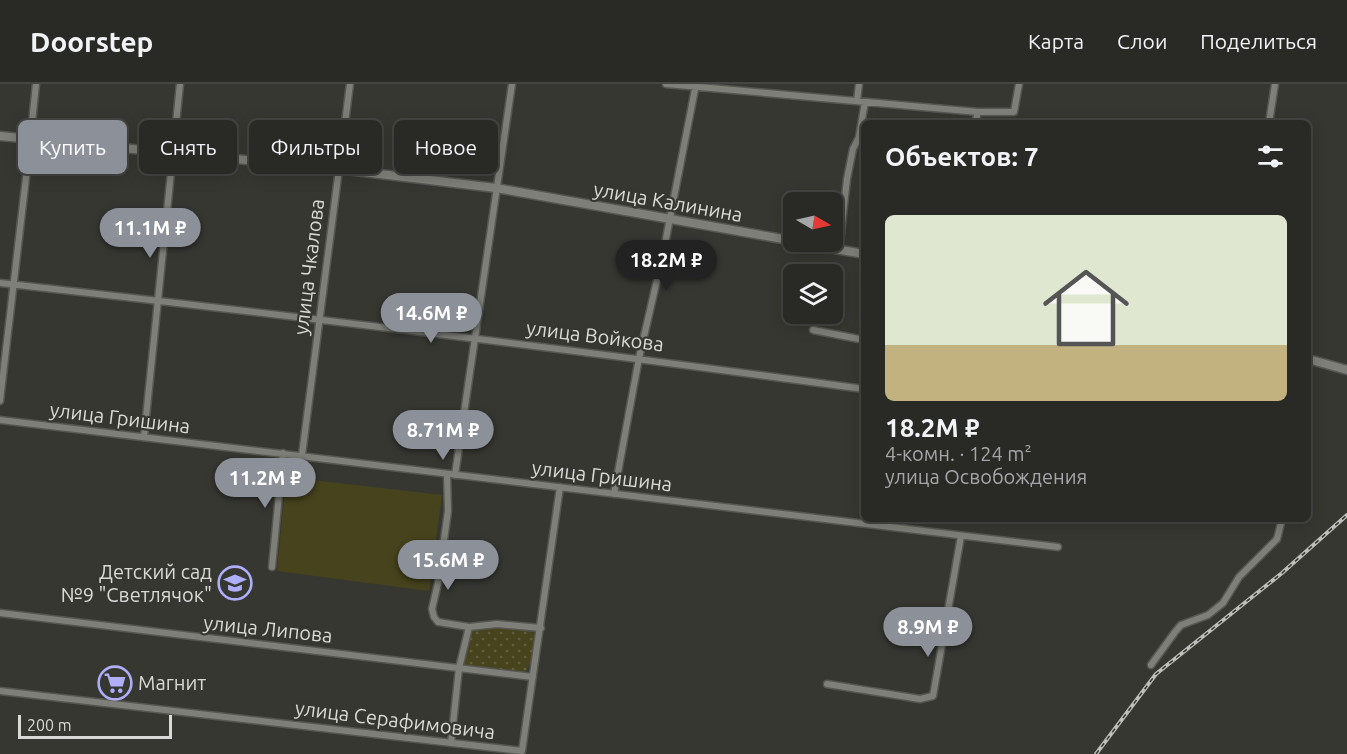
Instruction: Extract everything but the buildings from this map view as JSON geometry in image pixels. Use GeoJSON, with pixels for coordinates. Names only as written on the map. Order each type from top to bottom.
{"type":"FeatureCollection","features":[{"type":"Feature","properties":{"kind":"street"},"geometry":{"type":"LineString","coordinates":[[33,120],[36,84]]}},
{"type":"Feature","properties":{"kind":"street"},"geometry":{"type":"LineString","coordinates":[[177,120],[180,84]]}},
{"type":"Feature","properties":{"kind":"street","name":"улица Чкалова"},"geometry":{"type":"LineString","coordinates":[[345,120],[350,84]]}},
{"type":"Feature","properties":{"kind":"street"},"geometry":{"type":"LineString","coordinates":[[455,475],[512,84]]}},
{"type":"Feature","properties":{"kind":"street"},"geometry":{"type":"LineString","coordinates":[[666,84],[978,112],[1014,112],[1019,84]]}},
{"type":"Feature","properties":{"kind":"street"},"geometry":{"type":"LineString","coordinates":[[857,101],[859,84]]}},
{"type":"Feature","properties":{"kind":"street"},"geometry":{"type":"LineString","coordinates":[[1269,120],[1275,84]]}},
{"type":"Feature","properties":{"kind":"street"},"geometry":{"type":"LineString","coordinates":[[614,494],[639,358],[663,254],[695,86]]}},
{"type":"Feature","properties":{"kind":"street"},"geometry":{"type":"LineString","coordinates":[[862,120],[865,102]]}},
{"type":"Feature","properties":{"kind":"street"},"geometry":{"type":"LineString","coordinates":[[976,120],[978,112]]}},
{"type":"Feature","properties":{"kind":"street"},"geometry":{"type":"LineString","coordinates":[[843,214],[847,179],[861,125]]}},
{"type":"Feature","properties":{"kind":"street","name":"улица Калинина"},"geometry":{"type":"LineString","coordinates":[[0,135],[18,137]]}},
{"type":"Feature","properties":{"kind":"street"},"geometry":{"type":"LineString","coordinates":[[0,401],[27,174]]}},
{"type":"Feature","properties":{"kind":"street"},"geometry":{"type":"LineString","coordinates":[[144,437],[172,174]]}},
{"type":"Feature","properties":{"kind":"street","name":"улица Чкалова"},"geometry":{"type":"LineString","coordinates":[[302,455],[337,174]]}},
{"type":"Feature","properties":{"kind":"street","name":"улица Калинина"},"geometry":{"type":"LineString","coordinates":[[373,174],[496,188],[783,239]]}},
{"type":"Feature","properties":{"kind":"street","name":"улица Калинина"},"geometry":{"type":"LineString","coordinates":[[843,251],[861,254]]}},
{"type":"Feature","properties":{"kind":"street","name":"улица Войкова"},"geometry":{"type":"LineString","coordinates":[[0,283],[319,318],[861,389]]}},
{"type":"Feature","properties":{"kind":"street"},"geometry":{"type":"LineString","coordinates":[[813,330],[861,339]]}},
{"type":"Feature","properties":{"kind":"street"},"geometry":{"type":"LineString","coordinates":[[1311,360],[1347,370]]}},
{"type":"Feature","properties":{"kind":"street","name":"улица Гришина"},"geometry":{"type":"LineString","coordinates":[[0,420],[560,488],[861,521]]}},
{"type":"Feature","properties":{"kind":"street"},"geometry":{"type":"LineString","coordinates":[[272,567],[283,453]]}},
{"type":"Feature","properties":{"kind":"street"},"geometry":{"type":"LineString","coordinates":[[447,474],[448,511],[441,567],[432,609],[434,617],[438,622],[469,627],[497,624],[541,628]]}},
{"type":"Feature","properties":{"kind":"street","name":"улица Серафимовича"},"geometry":{"type":"LineString","coordinates":[[0,691],[522,751],[560,488]]}},
{"type":"Feature","properties":{"kind":"street"},"geometry":{"type":"LineString","coordinates":[[1151,665],[1181,625],[1208,615],[1223,603],[1239,578],[1276,539],[1281,522]]}},
{"type":"Feature","properties":{"kind":"street","name":"улица Гришина"},"geometry":{"type":"LineString","coordinates":[[884,523],[961,536],[1058,547]]}},
{"type":"Feature","properties":{"kind":"street"},"geometry":{"type":"LineString","coordinates":[[827,684],[920,699],[933,696],[961,536]]}},
{"type":"Feature","properties":{"kind":"street","name":"улица Липова"},"geometry":{"type":"LineString","coordinates":[[0,613],[533,677]]}},
{"type":"Feature","properties":{"kind":"street"},"geometry":{"type":"LineString","coordinates":[[451,742],[459,668],[469,627]]}},
{"type":"Feature","properties":{"kind":"shaded area"},"geometry":{"type":"Polygon","coordinates":[[[286,477],[442,495],[429,591],[277,571],[286,477]]]}},
{"type":"Feature","properties":{"kind":"shaded area"},"geometry":{"type":"Polygon","coordinates":[[[498,626],[532,630],[535,636],[531,662],[525,673],[463,666],[471,629],[498,626]]]}},
{"type":"Feature","properties":{"kind":"railway"},"geometry":{"type":"LineString","coordinates":[[1096,754],[1156,674],[1282,573],[1347,515]]}},
{"type":"Feature","properties":{"kind":"place","name":"Детский сад №9 \"Светлячок\""},"geometry":{"type":"Point","coordinates":[235,583]}},
{"type":"Feature","properties":{"kind":"place","name":"Магнит"},"geometry":{"type":"Point","coordinates":[115,683]}}]}
